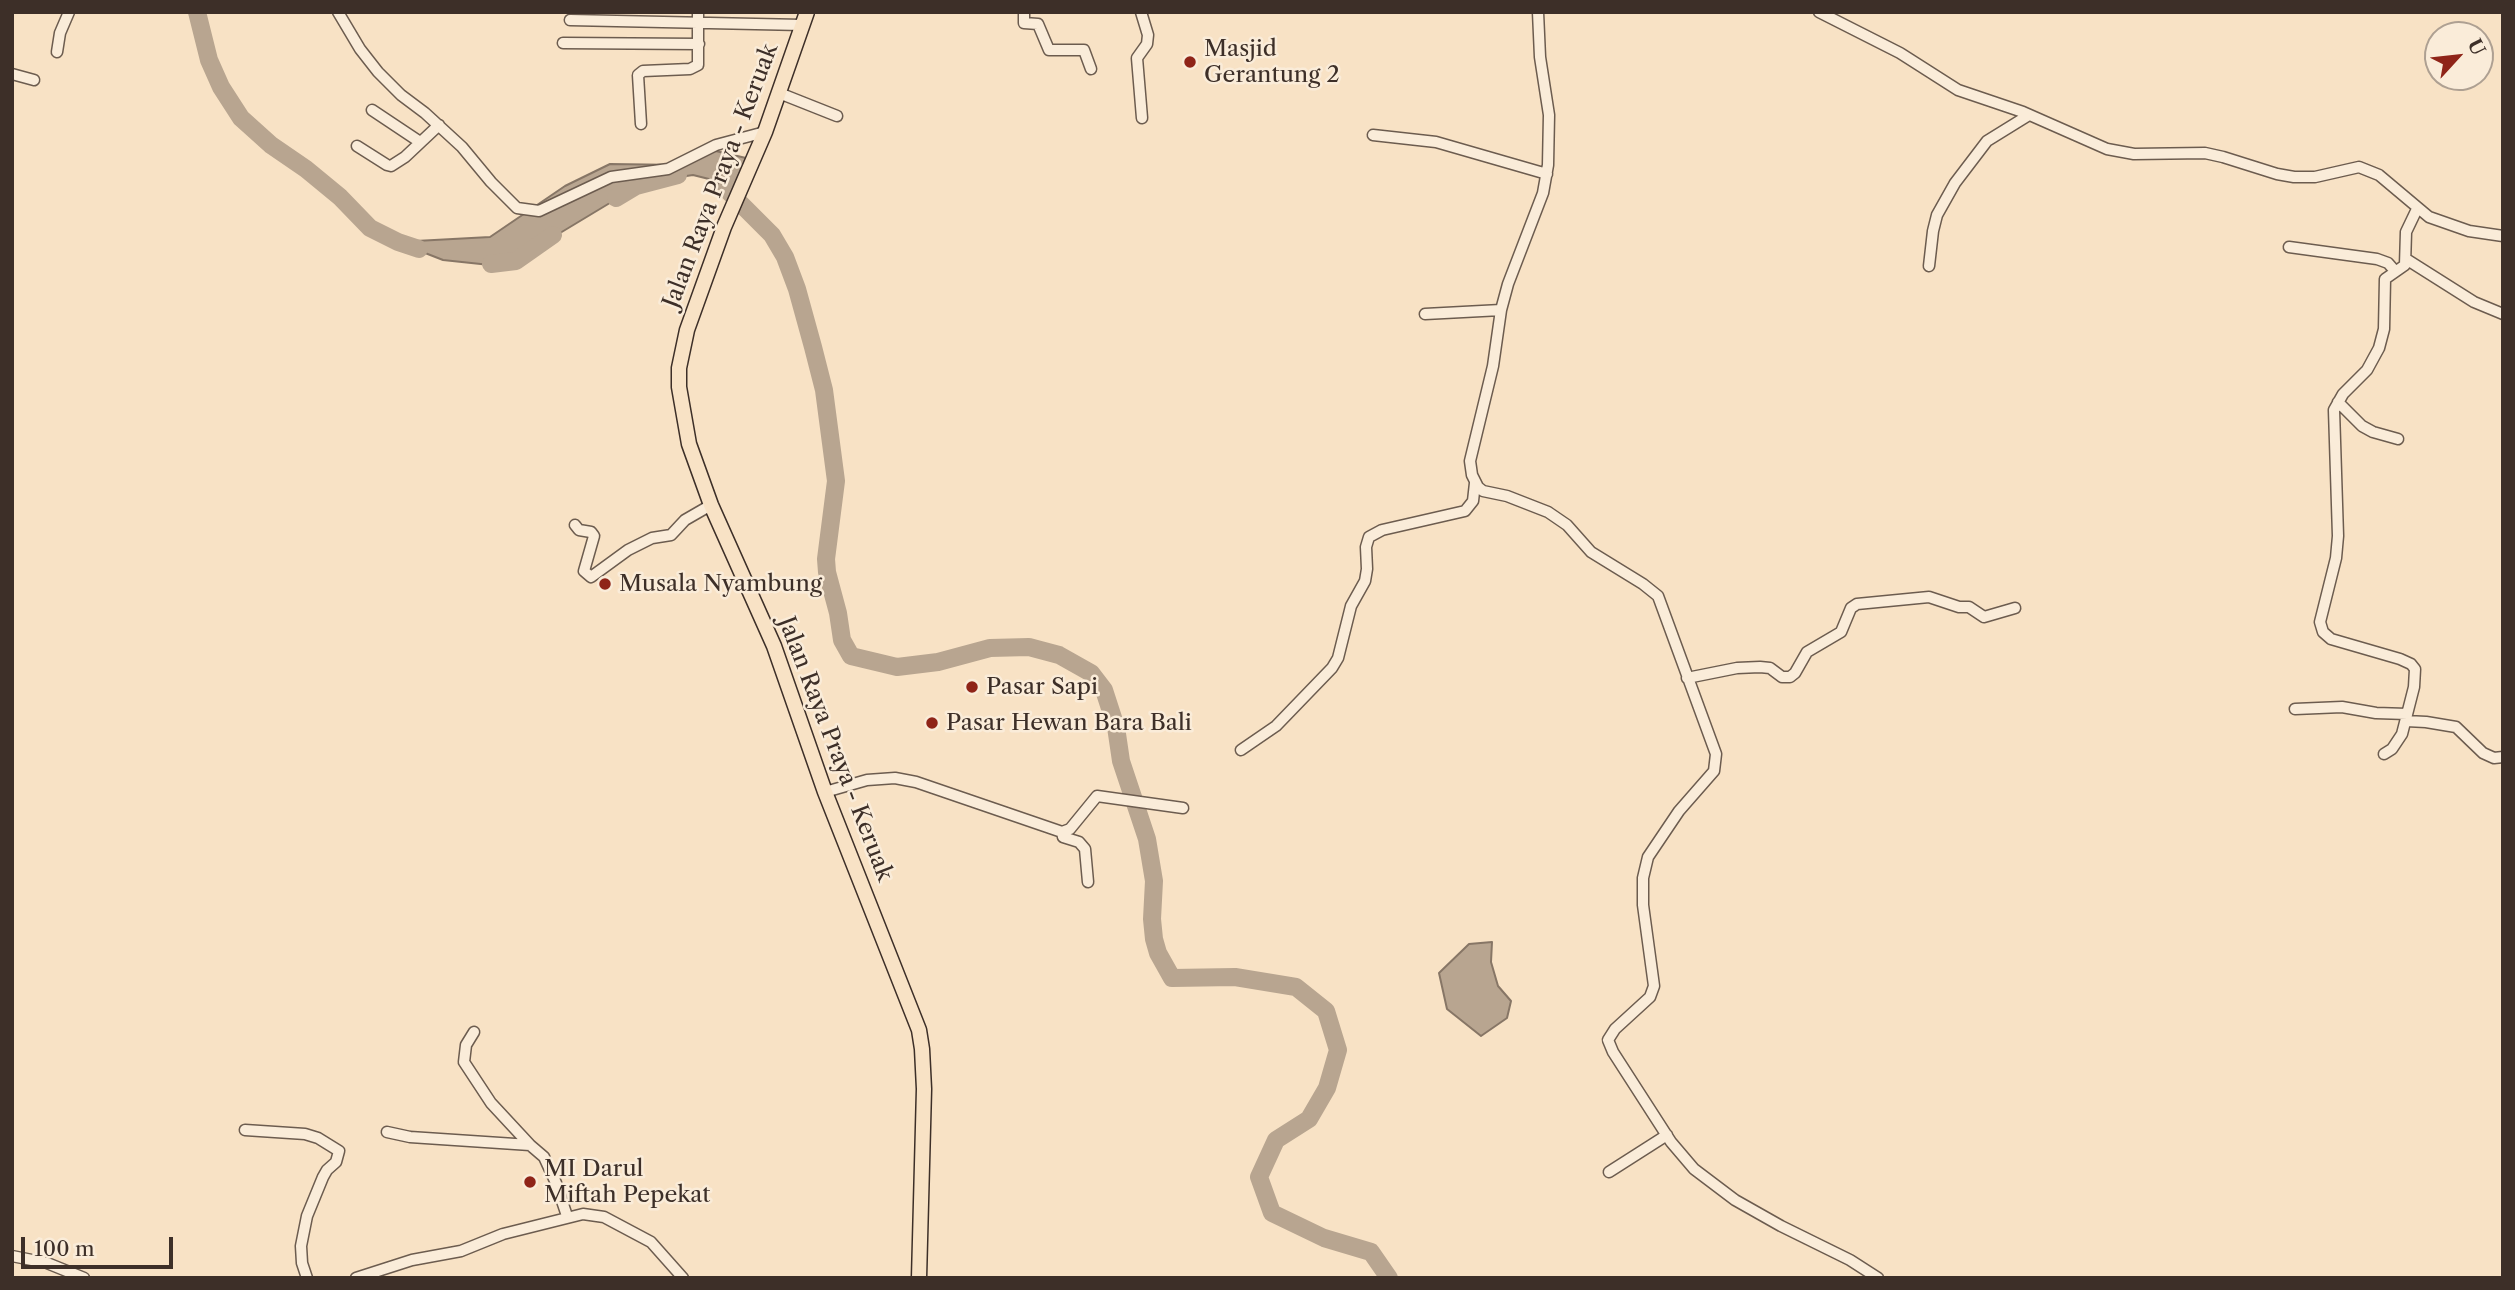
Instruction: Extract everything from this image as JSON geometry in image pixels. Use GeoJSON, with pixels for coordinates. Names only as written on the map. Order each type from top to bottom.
{"type":"FeatureCollection","features":[{"type":"Feature","properties":{"kind":"main road","name":"Jalan Raya Praya - Keruak"},"geometry":{"type":"LineString","coordinates":[[804,19],[765,132],[724,227],[687,330],[679,368],[679,387],[689,444],[711,505],[778,656],[825,792],[919,1030],[924,1089],[919,1278]]}},
{"type":"Feature","properties":{"kind":"street"},"geometry":{"type":"LineString","coordinates":[[57,52],[60,33],[69,12]]}},
{"type":"Feature","properties":{"kind":"street"},"geometry":{"type":"LineString","coordinates":[[338,12],[360,49],[378,72],[462,147],[512,205],[527,211],[547,208],[611,177],[668,169],[716,145],[765,132]]}},
{"type":"Feature","properties":{"kind":"street"},"geometry":{"type":"LineString","coordinates":[[1024,12],[1024,23],[1038,23],[1049,50],[1084,50],[1091,69]]}},
{"type":"Feature","properties":{"kind":"street"},"geometry":{"type":"LineString","coordinates":[[1141,12],[1148,35],[1147,44],[1137,58],[1142,118]]}},
{"type":"Feature","properties":{"kind":"street"},"geometry":{"type":"LineString","coordinates":[[1241,750],[1276,726],[1332,668],[1338,658],[1351,606],[1365,581],[1369,537],[1382,530],[1465,511],[1473,501],[1475,482],[1470,461],[1493,366],[1501,310],[1508,284],[1543,193],[1547,174],[1549,115],[1540,57],[1538,12]]}},
{"type":"Feature","properties":{"kind":"street"},"geometry":{"type":"LineString","coordinates":[[1819,12],[1900,53],[1958,90],[2029,115],[2120,153],[2205,153],[2294,177],[2315,177],[2359,167],[2379,175],[2428,217],[2469,231],[2503,236]]}},
{"type":"Feature","properties":{"kind":"street"},"geometry":{"type":"LineString","coordinates":[[570,20],[725,17],[804,19]]}},
{"type":"Feature","properties":{"kind":"street"},"geometry":{"type":"LineString","coordinates":[[640,124],[639,73],[646,70],[695,68],[699,63],[698,18]]}},
{"type":"Feature","properties":{"kind":"street"},"geometry":{"type":"LineString","coordinates":[[563,43],[699,44]]}},
{"type":"Feature","properties":{"kind":"street"},"geometry":{"type":"LineString","coordinates":[[12,74],[34,80]]}},
{"type":"Feature","properties":{"kind":"street"},"geometry":{"type":"LineString","coordinates":[[779,93],[837,116]]}},
{"type":"Feature","properties":{"kind":"street"},"geometry":{"type":"LineString","coordinates":[[373,110],[420,142]]}},
{"type":"Feature","properties":{"kind":"street"},"geometry":{"type":"LineString","coordinates":[[1929,266],[1937,215],[1955,183],[1987,141],[2029,115]]}},
{"type":"Feature","properties":{"kind":"street"},"geometry":{"type":"LineString","coordinates":[[357,146],[389,166],[405,157],[439,125]]}},
{"type":"Feature","properties":{"kind":"street"},"geometry":{"type":"LineString","coordinates":[[1373,135],[1436,142],[1547,174]]}},
{"type":"Feature","properties":{"kind":"street"},"geometry":{"type":"LineString","coordinates":[[2384,754],[2392,750],[2399,740],[2407,718],[2416,676],[2415,669],[2411,664],[2373,650],[2331,639],[2321,628],[2338,536],[2334,410],[2356,379],[2367,370],[2379,348],[2384,329],[2385,279],[2405,265],[2406,232],[2417,209]]}},
{"type":"Feature","properties":{"kind":"street"},"geometry":{"type":"LineString","coordinates":[[2289,247],[2377,259],[2388,263],[2395,271]]}},
{"type":"Feature","properties":{"kind":"street"},"geometry":{"type":"LineString","coordinates":[[2406,260],[2474,302],[2503,314]]}},
{"type":"Feature","properties":{"kind":"street"},"geometry":{"type":"LineString","coordinates":[[1425,314],[1501,310]]}},
{"type":"Feature","properties":{"kind":"street"},"geometry":{"type":"LineString","coordinates":[[2338,402],[2362,426],[2398,439]]}},
{"type":"Feature","properties":{"kind":"street"},"geometry":{"type":"LineString","coordinates":[[1475,482],[1483,491],[1507,496],[1548,512],[1567,525],[1591,552],[1653,591],[1668,618],[1686,678],[1714,744],[1716,764],[1709,778],[1672,820],[1648,857],[1643,878],[1643,905],[1654,986],[1650,997],[1615,1029],[1608,1040],[1614,1052],[1667,1135],[1694,1169],[1735,1200],[1850,1260],[1878,1278]]}},
{"type":"Feature","properties":{"kind":"street"},"geometry":{"type":"LineString","coordinates":[[575,524],[579,530],[594,535],[584,571],[593,577],[652,537],[671,535],[685,520],[711,505]]}},
{"type":"Feature","properties":{"kind":"street"},"geometry":{"type":"LineString","coordinates":[[1686,678],[1737,668],[1760,667],[1770,668],[1782,677],[1790,677],[1796,673],[1807,652],[1841,632],[1851,608],[1857,604],[1929,597],[1959,607],[1969,607],[1984,617],[2015,608]]}},
{"type":"Feature","properties":{"kind":"street"},"geometry":{"type":"LineString","coordinates":[[2295,709],[2342,707],[2456,727],[2483,753],[2494,758],[2503,757]]}},
{"type":"Feature","properties":{"kind":"street"},"geometry":{"type":"LineString","coordinates":[[825,792],[867,780],[895,778],[916,782],[1062,832],[1070,829],[1098,795],[1183,808]]}},
{"type":"Feature","properties":{"kind":"street"},"geometry":{"type":"LineString","coordinates":[[1062,832],[1063,837],[1079,842],[1085,849],[1088,882]]}},
{"type":"Feature","properties":{"kind":"street"},"geometry":{"type":"LineString","coordinates":[[474,1032],[466,1045],[464,1062],[491,1103],[544,1157],[556,1183],[566,1216]]}},
{"type":"Feature","properties":{"kind":"street"},"geometry":{"type":"LineString","coordinates":[[246,1130],[306,1134],[339,1151],[336,1163],[323,1177],[307,1216],[301,1246],[302,1263],[307,1278]]}},
{"type":"Feature","properties":{"kind":"street"},"geometry":{"type":"LineString","coordinates":[[387,1132],[420,1138],[530,1145]]}},
{"type":"Feature","properties":{"kind":"street"},"geometry":{"type":"LineString","coordinates":[[1609,1171],[1667,1135]]}},
{"type":"Feature","properties":{"kind":"street"},"geometry":{"type":"LineString","coordinates":[[356,1278],[412,1260],[461,1251],[503,1234],[566,1216],[592,1214],[617,1222],[651,1242],[683,1278]]}},
{"type":"Feature","properties":{"kind":"street"},"geometry":{"type":"LineString","coordinates":[[12,1256],[47,1263],[84,1278]]}},
{"type":"Feature","properties":{"kind":"shaded area"},"geometry":{"type":"Polygon","coordinates":[[[707,149],[746,158],[731,194],[713,180],[693,175],[653,181],[638,186],[512,262],[490,265],[443,260],[397,242],[490,237],[565,186],[610,164],[683,165],[707,149]]]}},
{"type":"Feature","properties":{"kind":"shaded area"},"geometry":{"type":"Polygon","coordinates":[[[1492,942],[1491,962],[1498,986],[1511,1001],[1507,1018],[1481,1036],[1447,1009],[1439,973],[1469,944],[1492,942]]]}},
{"type":"Feature","properties":{"kind":"waterway"},"geometry":{"type":"LineString","coordinates":[[197,12],[209,60],[221,87],[241,118],[271,145],[340,197],[370,228],[419,249]]}},
{"type":"Feature","properties":{"kind":"waterway"},"geometry":{"type":"LineString","coordinates":[[616,198],[636,186],[678,175]]}},
{"type":"Feature","properties":{"kind":"waterway"},"geometry":{"type":"LineString","coordinates":[[726,189],[772,235],[785,257],[813,347],[824,390],[836,481],[826,559],[827,572],[842,640],[851,656],[897,667],[938,662],[990,648],[1029,647],[1059,655],[1091,673],[1104,690],[1116,727],[1121,761],[1147,839],[1154,881],[1154,939],[1158,953],[1172,978],[1235,977],[1296,987],[1326,1011],[1338,1050],[1327,1088],[1309,1119],[1276,1140],[1259,1177],[1272,1213],[1324,1238],[1371,1252],[1389,1278]]}},
{"type":"Feature","properties":{"kind":"waterway"},"geometry":{"type":"LineString","coordinates":[[491,264],[516,261],[553,235]]}},
{"type":"Feature","properties":{"kind":"place","name":"Masjid Gerantung 2"},"geometry":{"type":"Point","coordinates":[1190,62]}},
{"type":"Feature","properties":{"kind":"place","name":"Musala Nyambung"},"geometry":{"type":"Point","coordinates":[605,584]}},
{"type":"Feature","properties":{"kind":"place","name":"Pasar Sapi"},"geometry":{"type":"Point","coordinates":[972,687]}},
{"type":"Feature","properties":{"kind":"place","name":"Pasar Hewan Bara Bali"},"geometry":{"type":"Point","coordinates":[932,723]}},
{"type":"Feature","properties":{"kind":"place","name":"MI Darul Miftah Pepekat"},"geometry":{"type":"Point","coordinates":[530,1182]}}]}
